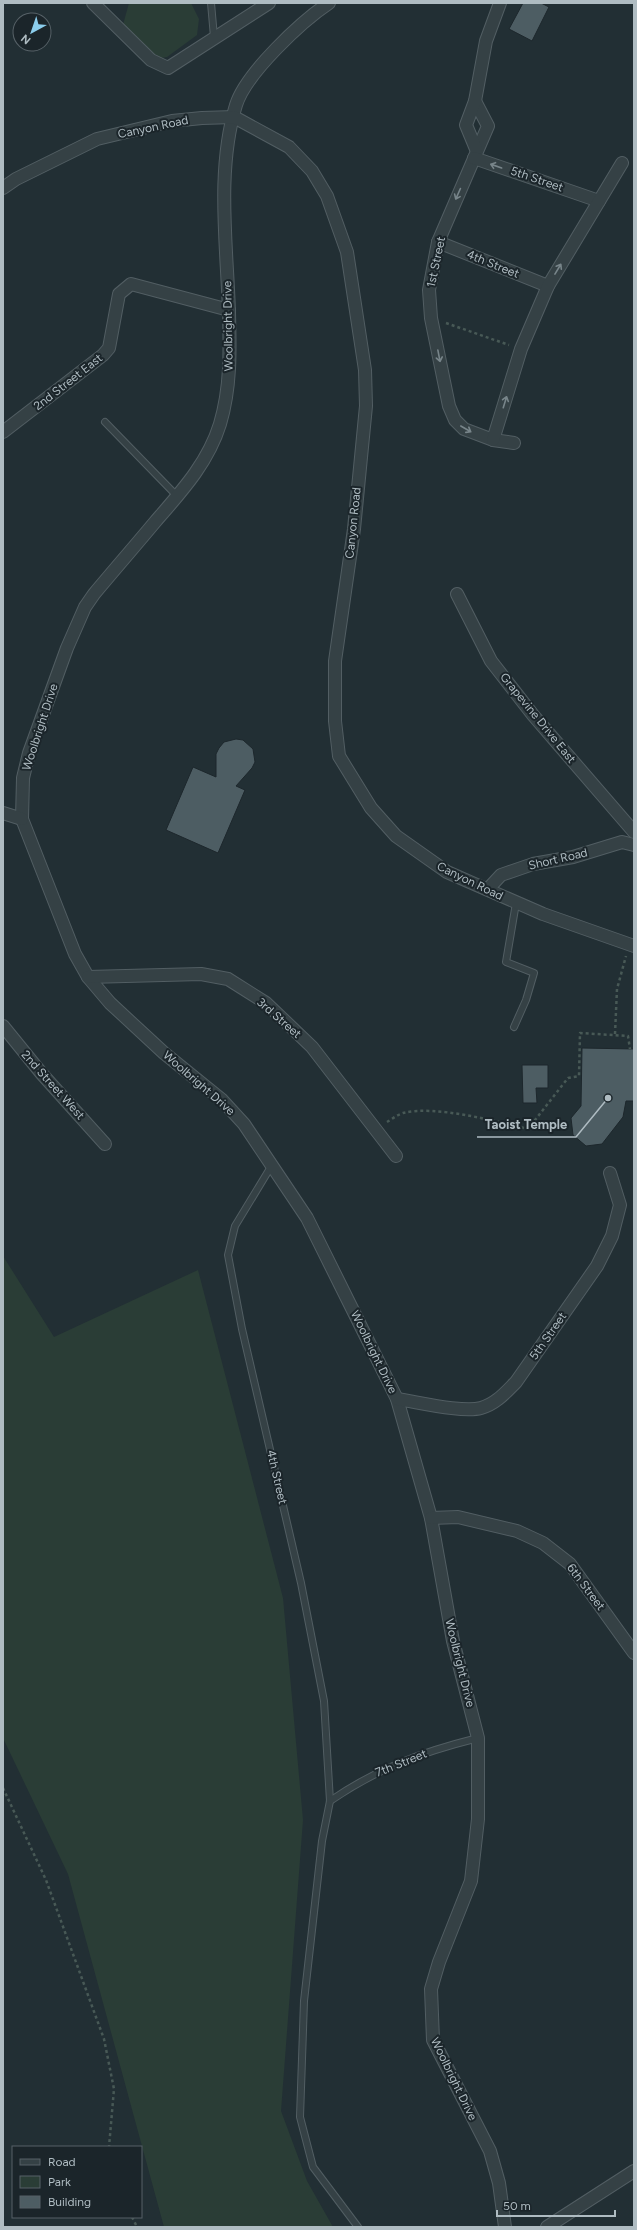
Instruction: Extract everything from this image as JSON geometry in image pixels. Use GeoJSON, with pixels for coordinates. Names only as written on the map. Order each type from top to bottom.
{"type":"FeatureCollection","features":[{"type":"Feature","properties":{"kind":"street"},"geometry":{"type":"LineString","coordinates":[[93,3],[151,60],[168,68],[269,3]]}},
{"type":"Feature","properties":{"kind":"street","name":"Woolbright Drive"},"geometry":{"type":"LineString","coordinates":[[329,3],[314,13],[279,45],[248,83],[237,103],[225,160],[231,359],[226,401],[220,425],[209,452],[192,478],[85,606],[67,648],[30,753],[23,778],[22,819],[75,954],[88,977],[110,1002],[164,1053],[222,1100],[244,1124],[308,1218],[397,1399],[431,1518],[453,1641],[478,1738],[478,1819],[471,1881],[439,1962],[431,1989],[430,2014],[433,2040],[490,2151],[499,2183],[505,2227]]}},
{"type":"Feature","properties":{"kind":"street"},"geometry":{"type":"LineString","coordinates":[[475,154],[466,125],[475,101],[486,41],[500,3]]}},
{"type":"Feature","properties":{"kind":"street","name":"1st Street"},"geometry":{"type":"LineString","coordinates":[[475,101],[488,126],[438,242],[429,290],[431,318],[449,406],[454,420],[464,430],[493,440],[514,443]]}},
{"type":"Feature","properties":{"kind":"street","name":"Canyon Road"},"geometry":{"type":"LineString","coordinates":[[3,188],[16,179],[97,139],[172,121],[234,117],[289,147],[312,171],[327,196],[347,252],[365,370],[366,406],[354,529],[335,660],[335,721],[339,756],[371,808],[396,836],[447,872],[488,889],[516,903],[632,944]]}},
{"type":"Feature","properties":{"kind":"street","name":"5th Street"},"geometry":{"type":"LineString","coordinates":[[475,154],[599,200]]}},
{"type":"Feature","properties":{"kind":"street"},"geometry":{"type":"LineString","coordinates":[[493,440],[521,349],[548,286],[622,163]]}},
{"type":"Feature","properties":{"kind":"street","name":"4th Street"},"geometry":{"type":"LineString","coordinates":[[438,242],[548,286]]}},
{"type":"Feature","properties":{"kind":"street","name":"2nd Street East"},"geometry":{"type":"LineString","coordinates":[[3,432],[103,355],[109,348],[118,294],[131,284],[229,310]]}},
{"type":"Feature","properties":{"kind":"street","name":"Grapevine Drive East"},"geometry":{"type":"LineString","coordinates":[[457,594],[491,661],[533,715],[634,832]]}},
{"type":"Feature","properties":{"kind":"street"},"geometry":{"type":"LineString","coordinates":[[3,813],[22,819]]}},
{"type":"Feature","properties":{"kind":"street","name":"Short Road"},"geometry":{"type":"LineString","coordinates":[[488,889],[501,875],[533,864],[573,857],[622,842],[634,845]]}},
{"type":"Feature","properties":{"kind":"street","name":"3rd Street"},"geometry":{"type":"LineString","coordinates":[[88,977],[201,974],[228,979],[266,1003],[312,1047],[396,1156]]}},
{"type":"Feature","properties":{"kind":"street","name":"2nd Street West"},"geometry":{"type":"LineString","coordinates":[[3,1026],[42,1074],[105,1144]]}},
{"type":"Feature","properties":{"kind":"street","name":"5th Street"},"geometry":{"type":"LineString","coordinates":[[397,1399],[470,1410],[482,1408],[499,1398],[516,1382],[597,1266],[612,1236],[620,1205],[610,1173]]}},
{"type":"Feature","properties":{"kind":"street","name":"6th Street"},"geometry":{"type":"LineString","coordinates":[[431,1518],[458,1517],[517,1531],[543,1543],[570,1564],[634,1654]]}},
{"type":"Feature","properties":{"kind":"street"},"geometry":{"type":"LineString","coordinates":[[547,2227],[634,2171]]}},
{"type":"Feature","properties":{"kind":"lane"},"geometry":{"type":"LineString","coordinates":[[211,3],[214,37]]}},
{"type":"Feature","properties":{"kind":"lane"},"geometry":{"type":"LineString","coordinates":[[105,422],[177,496]]}},
{"type":"Feature","properties":{"kind":"lane"},"geometry":{"type":"LineString","coordinates":[[514,1027],[526,1000],[534,973],[506,962],[516,903]]}},
{"type":"Feature","properties":{"kind":"lane","name":"4th Street"},"geometry":{"type":"LineString","coordinates":[[272,1165],[235,1226],[228,1255],[242,1329],[301,1583],[324,1701],[330,1801],[322,1841],[304,2000],[300,2117],[313,2167],[358,2227]]}},
{"type":"Feature","properties":{"kind":"lane","name":"7th Street"},"geometry":{"type":"LineString","coordinates":[[330,1801],[359,1782],[397,1764],[446,1746],[478,1738]]}},
{"type":"Feature","properties":{"kind":"path"},"geometry":{"type":"LineString","coordinates":[[431,318],[521,349]]}},
{"type":"Feature","properties":{"kind":"path"},"geometry":{"type":"LineString","coordinates":[[615,1034],[617,989],[632,944]]}},
{"type":"Feature","properties":{"kind":"path"},"geometry":{"type":"LineString","coordinates":[[374,1128],[402,1113],[423,1111],[458,1115],[528,1129],[568,1078],[579,1076],[580,1033],[628,1036],[630,1049]]}},
{"type":"Feature","properties":{"kind":"path"},"geometry":{"type":"LineString","coordinates":[[3,1788],[46,1880],[104,2039],[114,2089],[109,2146]]}},
{"type":"Feature","properties":{"kind":"path"},"geometry":{"type":"LineString","coordinates":[[132,2218],[137,2227]]}},
{"type":"Feature","properties":{"kind":"green space"},"geometry":{"type":"Polygon","coordinates":[[[129,3],[191,3],[199,19],[197,35],[167,57],[150,60],[121,32],[129,3]]]}},
{"type":"Feature","properties":{"kind":"green space"},"geometry":{"type":"Polygon","coordinates":[[[3,1256],[54,1337],[198,1270],[283,1598],[303,1820],[281,2111],[307,2181],[333,2227],[164,2227],[68,1874],[3,1738],[3,1256]]]}},
{"type":"Feature","properties":{"kind":"building"},"geometry":{"type":"Polygon","coordinates":[[[523,3],[541,3],[549,7],[532,41],[509,29],[523,3]]]}},
{"type":"Feature","properties":{"kind":"building"},"geometry":{"type":"Polygon","coordinates":[[[236,739],[243,740],[253,749],[255,762],[252,768],[236,786],[245,790],[218,853],[166,830],[193,767],[216,777],[216,754],[219,748],[224,742],[236,739]]]}},
{"type":"Feature","properties":{"kind":"building"},"geometry":{"type":"Polygon","coordinates":[[[582,1048],[634,1049],[634,1101],[626,1101],[623,1117],[602,1144],[586,1146],[573,1135],[571,1118],[581,1106],[582,1048]]]}},
{"type":"Feature","properties":{"kind":"building"},"geometry":{"type":"Polygon","coordinates":[[[522,1065],[548,1065],[548,1088],[536,1088],[537,1103],[523,1103],[522,1065]]]}},
{"type":"Feature","properties":{"kind":"place","name":"Taoist Temple"},"geometry":{"type":"Point","coordinates":[608,1098]}}]}
